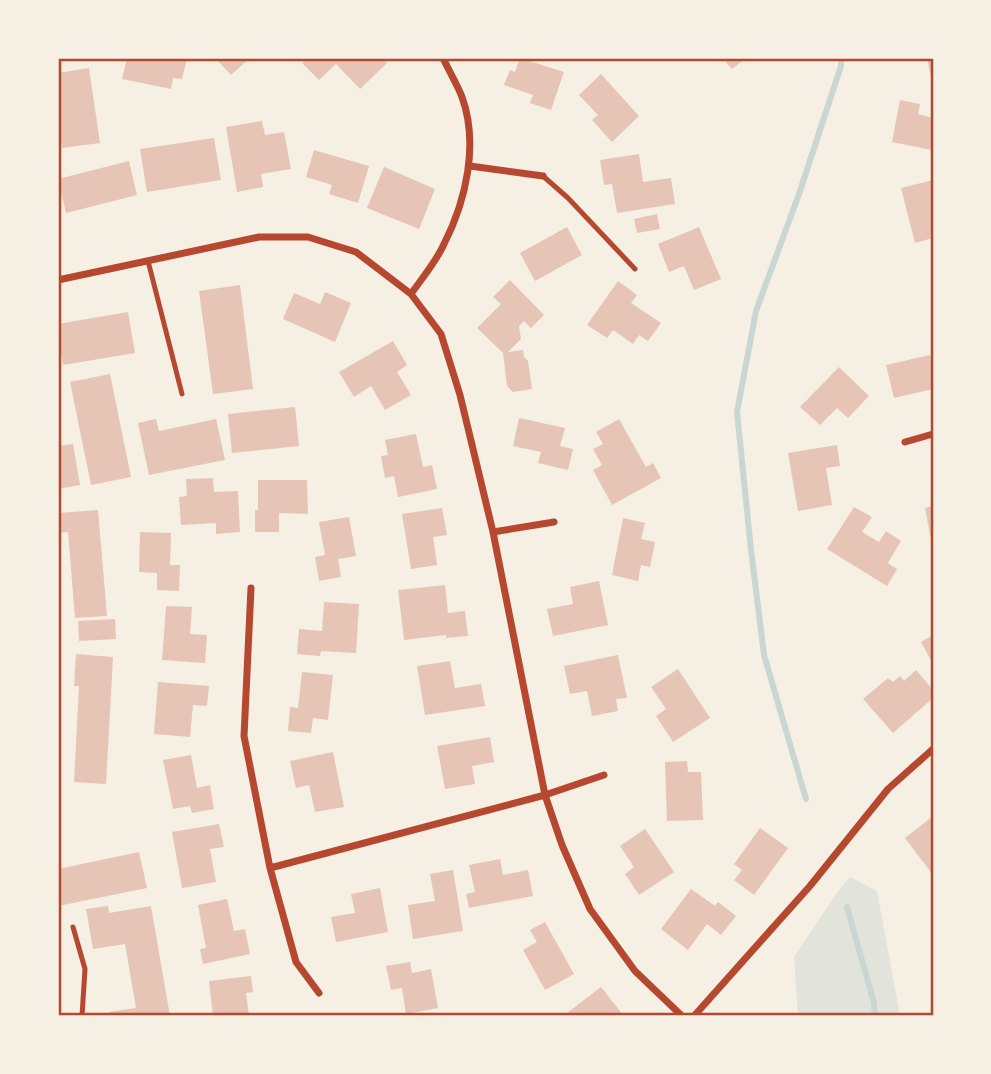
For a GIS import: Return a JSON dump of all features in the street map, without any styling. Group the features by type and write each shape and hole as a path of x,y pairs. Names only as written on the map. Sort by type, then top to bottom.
{"street":[{"path":"411,294 444,245 460,205 470,166 470,131 463,98 443,58"},
{"path":"470,166 544,176"},
{"path":"58,281 259,237 308,237 356,252 411,294 441,334 460,395 493,532 545,795 562,845 590,909 635,971 682,1016"},
{"path":"905,442 933,434"},
{"path":"493,532 554,522"},
{"path":"251,588 244,736 270,868 296,962 318,992"},
{"path":"694,1016 810,886 888,789 933,749"},
{"path":"270,868 545,795 604,775"}],"lane":[{"path":"544,176 635,269"},
{"path":"148,261 182,394"},
{"path":"74,927 85,969 82,1016"}],"shaded area":[{"path":"850,877 877,891 900,1016 798,1016 794,957"}],"building":[{"path":"127,58 187,58 182,79 173,78 171,89 122,79"},
{"path":"215,58 250,58 231,75"},
{"path":"307,58 382,58 387,63 360,89 336,64 319,80 302,63"},
{"path":"520,58 564,72 551,110 530,103 533,95 504,85 510,70 515,72"},
{"path":"722,58 746,58 732,69"},
{"path":"927,58 933,58 933,82 932,82"},
{"path":"89,68 100,143 62,148 58,121 58,73"},
{"path":"601,74 639,116 612,142 592,120 598,115 579,95"},
{"path":"900,100 920,104 918,114 933,118 932,150 892,142"},
{"path":"262,121 265,135 284,132 291,169 261,174 263,187 237,192 226,127"},
{"path":"214,138 221,180 147,192 140,149"},
{"path":"314,150 369,166 358,203 329,194 332,185 306,177"},
{"path":"639,154 643,182 671,178 675,204 617,213 612,184 604,185 600,160"},
{"path":"129,161 137,195 66,213 58,179"},
{"path":"384,167 435,189 419,229 367,208"},
{"path":"933,180 933,238 915,243 901,188"},
{"path":"657,214 660,229 637,233 634,219"},
{"path":"567,227 582,255 535,281 520,253"},
{"path":"699,227 721,279 694,290 684,266 669,272 658,244"},
{"path":"510,280 544,315 531,328 524,321 519,326 521,339 508,352 523,350 528,361 532,389 513,392 507,386 503,353 477,328 501,304 493,297"},
{"path":"618,281 637,295 631,303 661,323 648,341 639,335 633,344 613,330 607,338 587,325"},
{"path":"240,285 253,389 213,394 199,291"},
{"path":"325,292 351,303 335,342 283,319 294,293 320,304"},
{"path":"128,312 135,353 63,365 58,324"},
{"path":"393,341 407,365 397,372 411,395 385,410 371,386 354,397 339,372"},
{"path":"930,355 933,389 894,398 886,365"},
{"path":"839,367 869,396 848,418 837,408 820,425 800,407"},
{"path":"110,374 131,477 91,485 70,382"},
{"path":"295,407 299,446 232,453 228,414"},
{"path":"519,418 565,428 560,446 573,449 568,470 538,463 541,452 513,446"},
{"path":"156,419 159,431 216,419 225,460 149,475 138,423"},
{"path":"619,419 646,467 653,463 661,478 612,505 593,470 602,465 593,449 603,444 596,432"},
{"path":"416,434 423,467 432,465 437,489 398,497 394,476 385,478 381,456 388,455 385,440"},
{"path":"73,444 80,485 58,489 58,446"},
{"path":"837,445 840,466 826,468 832,505 798,511 788,453"},
{"path":"213,478 214,492 238,491 240,532 216,534 216,523 181,525 179,497 187,496 186,479"},
{"path":"258,480 307,480 308,514 279,513 279,532 255,532"},
{"path":"933,506 933,545 932,545 925,508"},
{"path":"854,507 872,517 862,532 879,542 886,531 901,541 888,563 897,569 887,586 827,549"},
{"path":"442,508 447,535 433,537 437,565 411,569 402,514"},
{"path":"98,510 107,616 75,618 68,532 58,533 58,513"},
{"path":"349,517 356,556 338,559 341,577 319,581 315,557 325,555 319,522"},
{"path":"623,518 645,523 641,539 655,542 650,567 641,565 638,581 612,575"},
{"path":"140,532 171,533 170,565 180,565 179,591 157,590 157,573 139,572"},
{"path":"599,581 608,625 553,636 547,609 573,604 570,587"},
{"path":"445,585 448,613 465,611 468,636 446,638 446,635 404,640 398,590"},
{"path":"324,602 359,604 356,653 321,651 320,656 297,654 299,629 322,631"},
{"path":"166,606 192,607 190,634 207,635 205,663 162,660"},
{"path":"115,619 116,639 79,641 78,621"},
{"path":"933,635 933,664 921,642"},
{"path":"76,654 113,657 106,784 74,782 79,686 74,686"},
{"path":"618,655 627,698 616,699 618,711 592,716 587,691 570,694 564,666"},
{"path":"450,661 455,688 481,684 485,706 425,715 417,666"},
{"path":"678,669 710,718 673,742 656,716 666,709 651,687"},
{"path":"916,670 933,690 933,698 893,733 863,699 888,678 893,682 900,676 904,681"},
{"path":"302,672 333,675 328,720 313,718 311,733 288,731 290,707 298,708"},
{"path":"158,682 209,686 207,706 193,705 190,737 154,734"},
{"path":"58,723 61,723 61,756 58,756"},
{"path":"490,737 494,762 472,766 475,784 445,789 437,746"},
{"path":"333,752 344,807 315,812 309,785 296,788 290,761"},
{"path":"191,755 197,788 210,785 214,809 192,813 190,806 173,809 163,760"},
{"path":"687,761 688,772 701,772 703,820 667,821 665,762"},
{"path":"933,816 933,875 905,838"},
{"path":"219,824 224,847 210,849 216,882 182,888 172,832"},
{"path":"760,828 788,848 754,895 734,880 742,870 734,864"},
{"path":"645,829 674,872 639,895 625,874 634,867 620,846"},
{"path":"139,852 147,888 58,906 58,869"},
{"path":"500,859 503,875 528,870 533,896 469,908 466,894 475,892 469,865"},
{"path":"453,870 463,931 413,939 408,905 435,901 430,874"},
{"path":"380,888 388,932 336,942 331,917 355,913 351,894"},
{"path":"691,889 715,906 718,902 736,916 721,935 707,924 688,950 661,929"},
{"path":"227,899 234,931 245,929 250,954 203,964 200,949 206,948 198,905"},
{"path":"108,906 109,913 151,906 170,1016 110,1016 109,1012 136,1008 125,944 93,949 86,909"},
{"path":"545,922 574,974 545,990 523,950 537,942 530,930"},
{"path":"410,962 412,973 431,969 438,1008 406,1014 402,988 391,990 386,966"},
{"path":"251,976 253,992 246,993 249,1016 213,1016 209,981"},
{"path":"601,987 624,1016 563,1016"}],"waterway":[{"path":"806,799 764,655 737,412 756,311 799,194 841,66 841,58"},
{"path":"847,907 874,1003 875,1016"}]}
